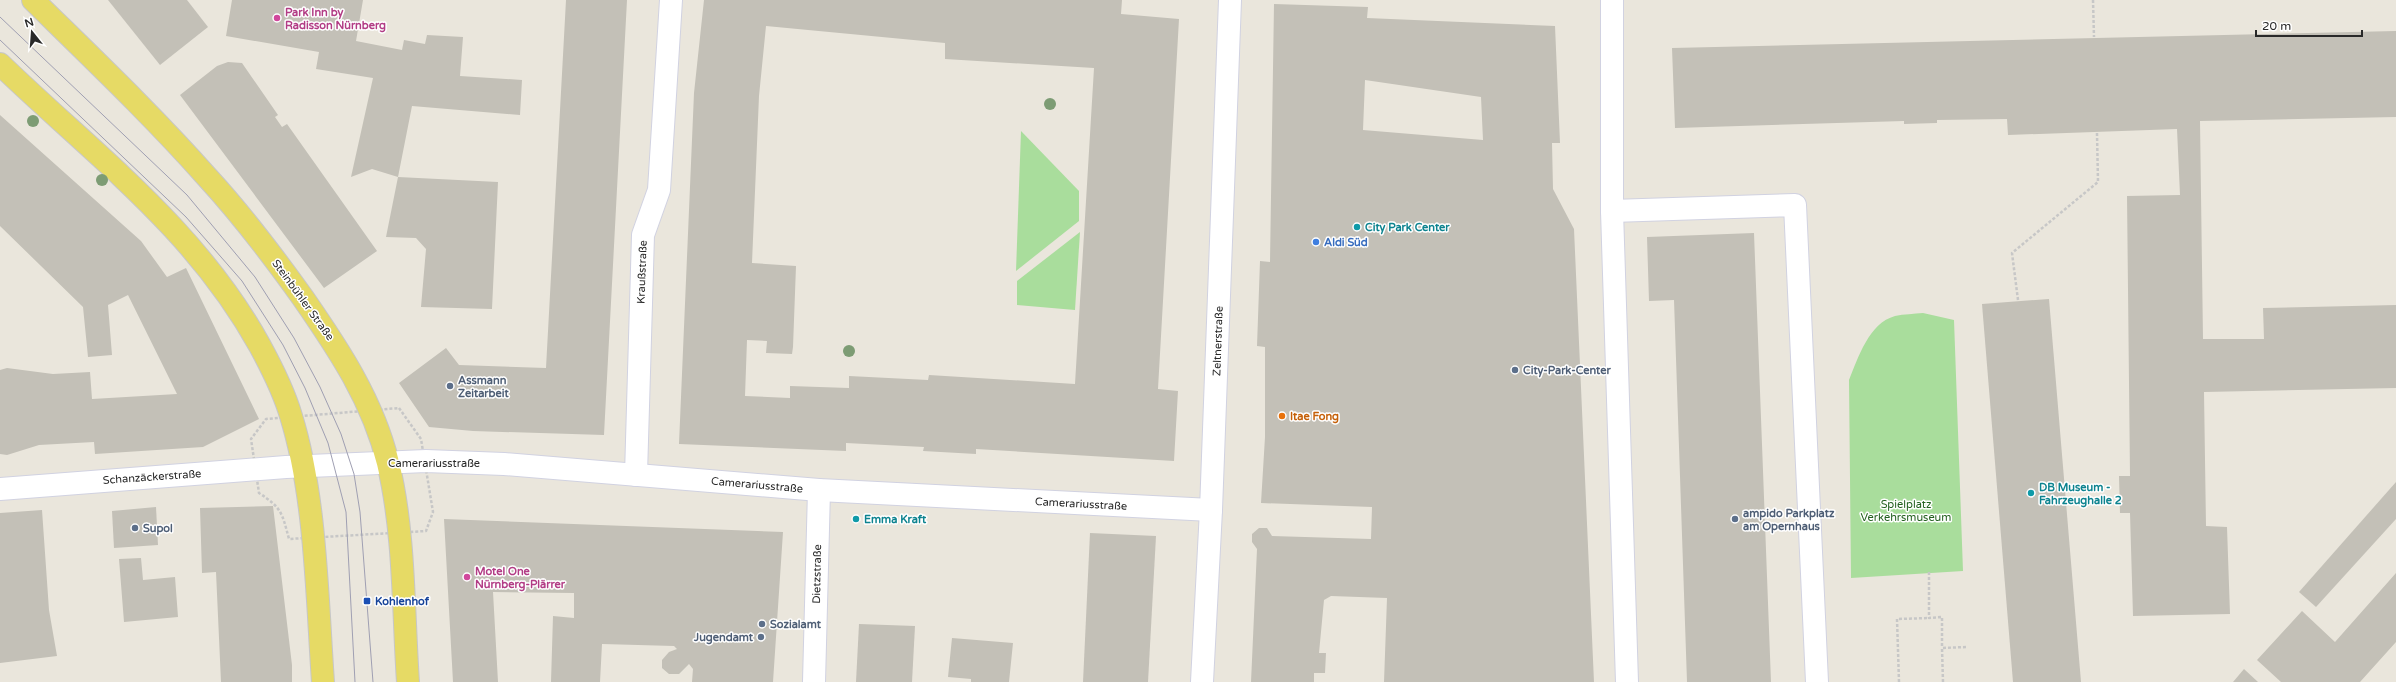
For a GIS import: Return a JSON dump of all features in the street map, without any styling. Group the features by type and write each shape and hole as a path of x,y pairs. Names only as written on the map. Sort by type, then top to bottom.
{"main road":[{"name":"Steinbühler Straße","path":"33,0 175,142 214,184 268,252 347,363 371,411 388,462 396,513 408,682"},
{"path":"0,64 143,194 200,257 250,328 274,373 292,417 303,466 314,560 323,682"}],"street":[{"name":"Kraußstraße","path":"636,475 643,235 659,190 671,0"},
{"name":"Zeltnerstraße","path":"1202,682 1211,510 1230,0"},
{"path":"1612,0 1612,211 1627,682"},
{"path":"1612,211 1795,205 1817,682"},
{"name":"Camerariusstraße","path":"303,466 426,461 504,464 819,490 1211,510"},
{"name":"Schanzäckerstraße","path":"0,489 303,466"},
{"name":"Dietzstraße","path":"814,682 819,490"}],"path":[{"path":"2093,0 2094,37"},
{"path":"2018,300 2012,253 2098,182 2097,133"},
{"path":"1929,572 1929,618"},
{"path":"1899,682 1897,619 1942,617 1943,682"},
{"path":"1942,648 1966,647"}],"green space":[{"path":"1021,131 1079,191 1079,221 1016,271"},
{"path":"1080,232 1075,310 1017,305 1017,281"},
{"name":"Spielplatz Verkehrsmuseum","path":"1923,313 1954,320 1963,571 1851,578 1849,380 1866,342 1878,326 1895,316"}],"building":[{"path":"108,0 187,0 208,27 160,65"},
{"path":"232,0 363,0 356,41 402,50 404,40 425,44 427,35 463,37 460,76 522,80 520,115 412,106 398,177 372,169 351,177 373,78 316,69 319,52 226,36"},
{"path":"566,0 627,0 604,435 473,431 429,427 399,383 446,348 459,365 546,368"},
{"path":"704,0 1122,0 1121,14 1179,19 1158,389 1178,391 1174,461 976,449 976,454 923,451 924,447 846,443 846,451 679,444 694,93","holes":["766,26 945,43 945,59 1094,68 1075,384 929,375 928,380 849,376 849,388 790,386 790,398 745,396 747,340 767,341 766,353 792,354 793,347 796,266 752,263 759,96"]},
{"path":"1274,4 1368,7 1367,18 1555,26 1560,143 1552,143 1553,189 1574,229 1594,682 1384,682 1387,598 1331,596 1324,600 1319,653 1326,653 1325,673 1314,673 1314,682 1251,682 1257,549 1252,542 1252,534 1259,528 1267,528 1272,536 1371,539 1372,507 1261,503 1265,437 1265,347 1257,346 1260,261 1270,262","holes":["1365,80 1481,97 1483,140 1363,130"]},
{"path":"2396,31 2396,117 2200,121 2203,339 2264,339 2263,308 2396,305 2396,388 2204,392 2206,526 2227,527 2230,614 2133,616 2130,513 2120,513 2119,476 2130,476 2127,196 2180,195 2177,129 2008,135 2007,119 1937,120 1937,123 1904,124 1904,121 1675,128 1672,48"},
{"path":"228,62 242,63 278,115 275,117 282,127 287,124 377,251 324,288 180,95 217,66"},
{"path":"0,115 141,241 167,277 186,268 259,419 203,447 95,454 94,442 39,445 7,455 0,454 0,370 7,368 53,374 90,372 92,399 177,394 128,295 108,305 112,355 88,357 83,307 0,226"},
{"path":"398,177 498,182 492,309 421,307 426,249 416,238 386,237"},
{"path":"1754,233 1771,682 1687,682 1674,300 1649,301 1647,237"},
{"name":"DB Museum - Fahrzeughalle 2","path":"2049,299 2081,682 2013,682 1982,304"},
{"path":"2396,482 2396,519 2316,607 2299,592"},
{"path":"273,506 292,665 292,682 221,682 216,572 202,573 200,508"},
{"path":"156,507 158,545 114,548 112,511"},
{"path":"42,510 49,610 57,656 0,663 0,513"},
{"path":"444,519 783,532 773,682 692,682 693,669 689,664 679,674 669,674 662,668 662,660 669,652 677,649 674,646 602,644 600,682 551,682 553,616 574,618 574,593 493,592 498,682 453,682"},
{"path":"1090,533 1156,536 1148,682 1083,682"},
{"path":"141,558 143,580 175,577 178,617 124,622 119,559"},
{"path":"2396,573 2396,642 2360,682 2281,682 2257,660 2302,611 2335,642"},
{"path":"859,624 915,626 912,682 856,682"},
{"path":"952,638 1013,643 1009,682 971,682 971,679 948,677"},
{"path":"2244,669 2258,682 2233,682"}],"tram line":[{"path":"0,17 187,195 255,277 294,338 320,387 341,434 354,474 360,512 373,682"},
{"path":"0,40 186,217 242,281 283,345 305,388 328,443 346,512 355,682"}],"place":[{"name":"Park Inn by Radisson Nürnberg","path":"277,18"},
{"name":"City Park Center","path":"1357,227"},
{"name":"Aldi Süd","path":"1316,242"},
{"name":"City-Park-Center","path":"1515,370"},
{"name":"Assmann Zeitarbeit","path":"450,386"},
{"name":"Itae Fong","path":"1282,416"},
{"name":"DB Museum - Fahrzeughalle 2","path":"2031,493"},
{"name":"Emma Kraft","path":"856,519"},
{"name":"ampido Parkplatz am Opernhaus","path":"1735,519"},
{"name":"Supol","path":"135,528"},
{"name":"Motel One Nürnberg-Plärrer","path":"467,577"},
{"name":"Kohlenhof","path":"367,601"},
{"name":"Sozialamt","path":"762,624"},
{"name":"Jugendamt","path":"761,637"}]}
